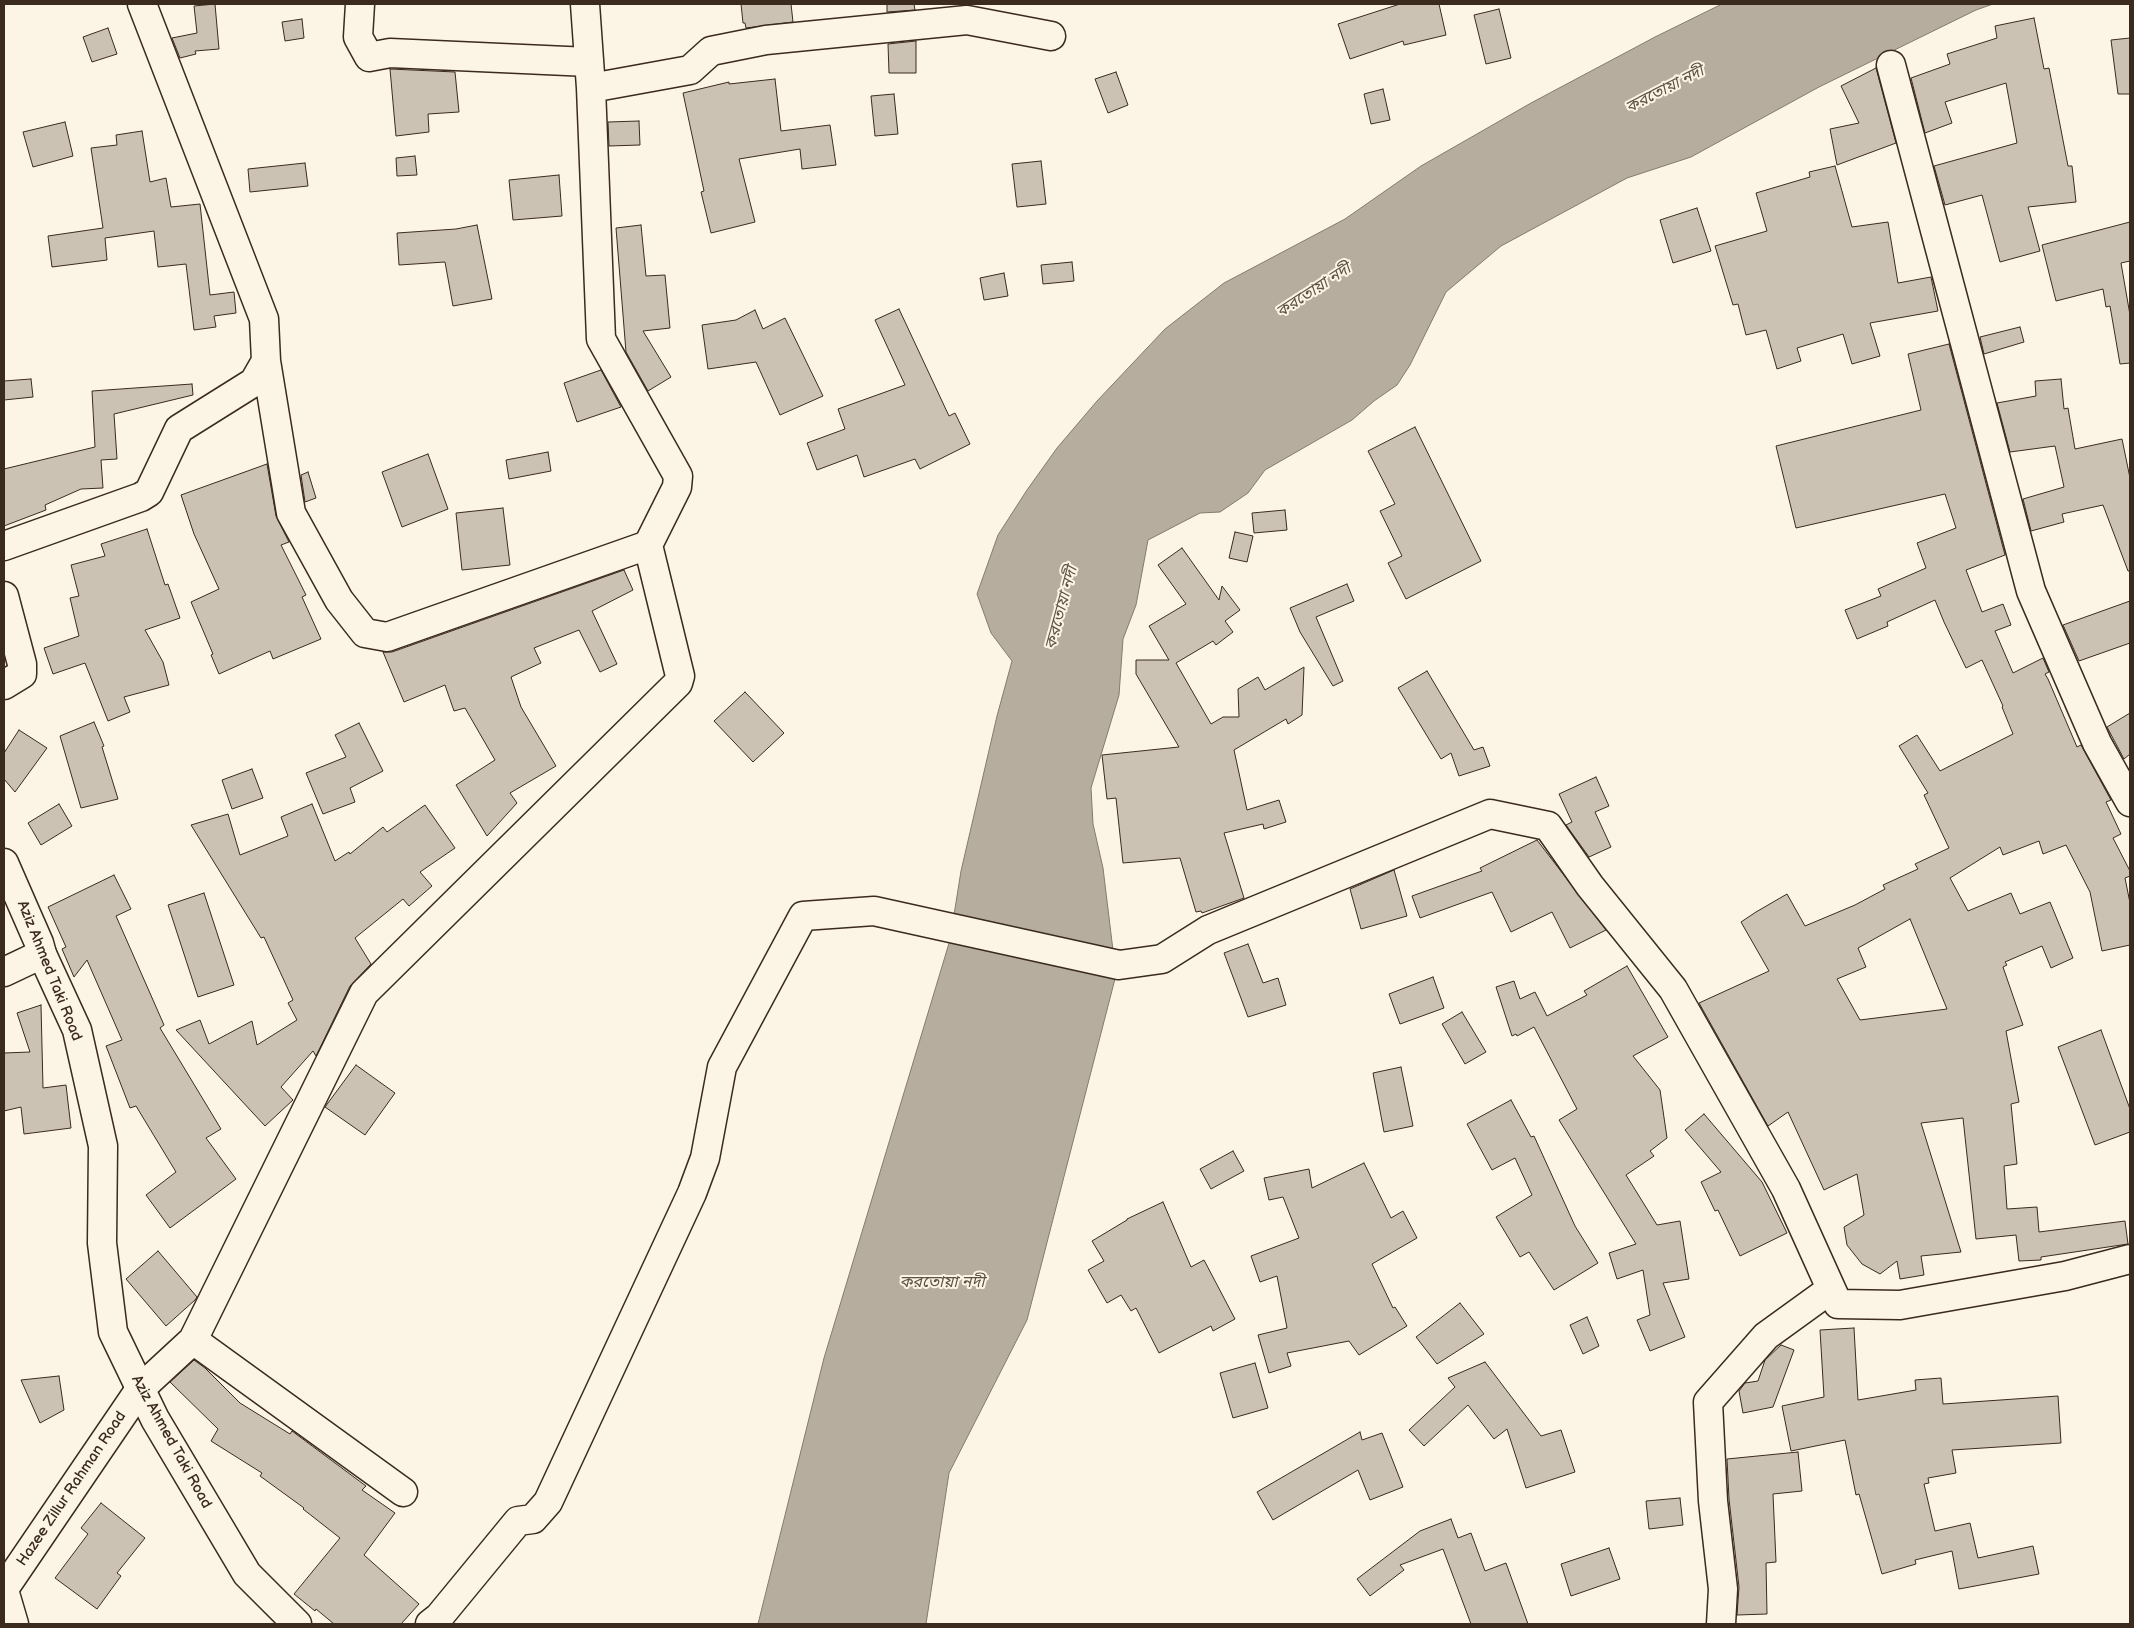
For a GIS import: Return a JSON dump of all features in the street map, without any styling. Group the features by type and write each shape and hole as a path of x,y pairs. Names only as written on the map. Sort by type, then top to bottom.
{"street":[{"path":"142,4 264,319 266,361 291,513 339,600 365,633 387,637 648,545"},
{"path":"360,4 358,37 369,57 390,53 590,75 690,70 710,51 766,40 967,20 1051,36"},
{"path":"403,1492 193,1340 364,993 678,683 680,676 648,545 677,487 678,476 600,339 590,75 585,4"},
{"path":"1891,65 2031,590 2097,743 2130,802"},
{"path":"4,546 141,497 149,492 179,429 254,382 266,361"},
{"path":"4,596 22,664 22,674 4,685"},
{"path":"430,1624 439,1616 518,1521 533,1519 548,1502 692,1193 705,1158 722,1067 802,916 874,912 1119,965 1162,959 1208,930 1490,814 1548,826 1590,886 1673,989 1786,1189 1838,1304 1900,1305 2065,1276 2130,1259"},
{"name":"Aziz Ahmed Taki Road","path":"4,863 42,954 77,1030 104,1146 102,1243 113,1332 155,1419 247,1574 297,1624"},
{"path":"4,972 42,954"},
{"path":"1722,1624 1723,1589 1713,1501 1708,1402 1766,1336 1831,1289"},
{"name":"Hazee Zillur Rahman Road","path":"14,1624 4,1590 140,1389 193,1340"}],"water":[{"name":"করতোয়া নদী","path":"1722,4 1993,4 1976,10 1819,87 1691,157 1627,178 1501,246 1446,292 1410,365 1397,385 1352,420 1265,470 1248,493 1220,512 1200,513 1148,540 1136,605 1123,639 1119,695 1091,788 1093,824 1103,868 1116,975 1027,1320 949,1473 926,1624 758,1624 824,1358 950,940 961,871 997,716 1012,661 991,633 977,594 998,535 1057,448 1097,401 1165,329 1224,283 1345,219 1421,166 1531,103 1655,37"}],"building":[{"path":"215,4 219,49 195,51 196,54 180,58 172,38 197,33 194,6"},
{"path":"741,4 791,4 793,22 746,28 745,23 743,23"},
{"path":"887,4 914,4 915,10 887,12"},
{"path":"1400,4 1439,4 1446,35 1404,45 1403,41 1350,59 1338,24"},
{"path":"1499,9 1511,58 1486,64 1474,15"},
{"path":"2034,18 2044,69 2049,68 2068,166 2072,166 2076,202 2028,207 2040,251 2000,262 1982,195 1945,205 1934,166 2017,143 2006,83 1945,102 1952,123 1925,133 1911,78 1950,64 1947,54 1997,38 1995,26"},
{"path":"302,19 304,38 285,41 282,22"},
{"path":"108,28 117,54 92,62 83,37"},
{"path":"2130,38 2130,94 2118,94 2111,40"},
{"path":"916,41 916,73 889,73 888,44"},
{"path":"1876,68 1896,143 1837,165 1830,129 1859,123 1841,86"},
{"path":"390,69 455,72 459,112 428,114 429,132 396,136"},
{"path":"1116,72 1128,105 1108,113 1095,79"},
{"path":"775,79 781,131 830,125 836,165 802,169 800,149 739,159 755,222 711,233 701,192 704,191 683,93 729,82 729,84"},
{"path":"1383,89 1390,120 1371,124 1364,94"},
{"path":"894,94 898,134 875,136 871,96"},
{"path":"639,121 640,145 609,146 608,122"},
{"path":"65,122 73,156 33,167 23,132"},
{"path":"142,131 150,182 166,178 171,207 200,204 210,295 234,292 236,313 214,316 216,327 194,330 186,264 158,267 154,231 105,238 107,260 52,267 48,236 103,228 91,148 117,145 116,135"},
{"path":"415,156 417,175 397,176 396,158"},
{"path":"1041,161 1046,204 1017,207 1012,164"},
{"path":"305,163 308,186 250,192 248,169"},
{"path":"1835,166 1852,227 1888,222 1898,283 1931,277 1938,311 1870,323 1880,356 1852,364 1843,334 1797,348 1801,361 1777,369 1766,330 1746,335 1738,304 1733,305 1715,246 1767,231 1756,193 1810,177 1809,172"},
{"path":"559,175 562,216 513,220 509,180"},
{"path":"1697,208 1711,251 1673,263 1660,220"},
{"path":"2130,222 2130,261 2121,263 2130,315 2130,363 2120,364 2110,306 2106,307 2103,289 2056,301 2042,245"},
{"path":"477,225 492,299 453,306 445,262 399,265 397,233 456,229"},
{"path":"641,225 646,276 665,275 670,328 643,331 671,377 648,391 626,352 616,228"},
{"path":"1072,262 1074,281 1043,284 1041,265"},
{"path":"1004,273 1008,296 984,300 980,278"},
{"path":"899,309 949,416 955,413 970,444 920,469 915,459 864,477 857,455 817,470 807,443 845,429 838,409 905,385 875,320"},
{"path":"755,310 763,329 785,318 823,396 780,415 756,362 708,369 702,325 736,320"},
{"path":"2020,327 2024,342 1984,354 1980,337"},
{"path":"1949,344 2005,555 1966,570 1982,612 2003,604 2011,625 1995,631 2013,673 2043,658 2049,672 2045,674 2077,747 2081,745 2111,800 2106,802 2121,834 2113,838 2130,871 2130,876 2125,878 2130,903 2130,945 2102,951 2090,892 2066,845 2043,854 2039,841 2003,855 2000,847 1950,878 1968,911 2011,893 2020,914 2050,902 2073,958 2051,968 2042,946 2005,962 2007,965 2003,967 2023,1025 2006,1031 2019,1102 2011,1104 2017,1164 2004,1166 2007,1209 2037,1207 2039,1232 2125,1221 2128,1244 2041,1257 2041,1260 2019,1261 2016,1235 1976,1239 1963,1118 1921,1123 1961,1252 1921,1256 1924,1275 1900,1279 1897,1261 1880,1274 1862,1264 1847,1245 1844,1227 1864,1215 1857,1174 1824,1190 1788,1112 1768,1126 1699,1003 1769,971 1741,922 1756,912 1787,894 1805,926 1855,905 1885,889 1883,885 1918,869 1915,864 1949,848 1924,795 1928,793 1899,746 1917,735 1940,771 2013,734 2003,706 1982,660 1966,668 1935,600 1887,622 1888,626 1857,639 1845,610 1881,596 1878,589 1926,568 1917,543 1956,528 1945,494 1796,528 1776,446 1921,410 1908,354","holes":["1910,919 1947,1009 1860,1020 1837,979 1866,967 1858,948"]},
{"path":"601,370 621,407 577,422 564,383"},
{"path":"31,379 33,397 4,400 4,381"},
{"path":"2061,379 2064,409 2068,408 2075,449 2122,439 2130,478 2130,571 2128,571 2103,505 2062,514 2064,522 2031,531 2023,499 2064,487 2055,446 2010,452 1997,403 2036,396 2035,381"},
{"path":"192,384 193,395 114,414 117,459 101,460 103,488 81,489 45,505 46,510 4,526 4,469 95,447 92,391"},
{"path":"1415,427 1481,561 1406,599 1388,563 1402,556 1380,511 1395,504 1368,451"},
{"path":"548,452 551,471 509,479 506,460"},
{"path":"428,454 448,509 402,527 382,472"},
{"path":"267,464 276,516 289,542 281,545 306,595 302,597 321,639 273,659 270,651 219,674 211,655 213,654 191,602 219,589 194,534 181,495"},
{"path":"308,472 316,498 305,502 301,475"},
{"path":"503,508 510,565 462,570 456,513"},
{"path":"1285,510 1287,530 1254,533 1252,513"},
{"path":"147,529 165,585 168,584 180,618 145,630 163,662 169,685 124,697 130,712 108,721 85,663 53,674 44,648 79,636 70,598 79,596 71,565 105,556 101,544"},
{"path":"1235,532 1253,536 1247,562 1229,558"},
{"path":"1182,548 1219,600 1222,586 1240,610 1225,621 1233,632 1216,645 1213,641 1176,663 1211,724 1223,717 1239,717 1238,689 1258,677 1265,690 1304,667 1302,715 1288,724 1286,719 1234,750 1247,810 1279,800 1286,822 1264,829 1263,824 1224,833 1244,898 1202,913 1201,911 1196,912 1180,858 1123,863 1116,798 1107,799 1102,755 1179,747 1136,674 1136,660 1169,660 1149,626 1186,604 1158,565"},
{"path":"624,570 633,590 592,611 617,664 600,672 579,630 534,648 541,663 511,677 521,707 556,766 510,793 517,803 487,836 456,785 495,760 465,708 454,711 445,685 404,702 383,652 392,652"},
{"path":"1347,584 1354,601 1316,617 1343,681 1333,686 1300,632 1290,608"},
{"path":"2130,601 2130,643 2079,661 2063,625"},
{"path":"1427,671 1474,750 1483,747 1490,766 1459,776 1451,753 1441,759 1398,688"},
{"path":"745,692 784,733 753,762 714,721"},
{"path":"2130,713 2130,754 2124,759 2107,727"},
{"path":"94,722 104,746 102,747 118,799 81,808 60,736"},
{"path":"359,723 383,771 350,788 355,802 323,814 306,773 346,757 335,735"},
{"path":"19,730 47,748 15,792 4,779 4,753"},
{"path":"252,769 263,798 232,809 222,780"},
{"path":"1596,777 1609,806 1595,812 1611,847 1589,857 1566,825 1572,822 1559,794"},
{"path":"59,804 72,826 41,845 28,823"},
{"path":"312,804 335,861 349,852 350,854 383,827 387,832 425,805 455,848 420,872 432,886 409,906 403,899 355,938 371,964 350,986 316,1056 313,1051 281,1087 293,1100 265,1126 176,1030 200,1020 209,1044 252,1021 257,1045 297,1020 288,1003 293,1000 264,937 261,938 191,825 228,814 240,855 288,836 281,817"},
{"path":"1537,840 1606,930 1570,948 1552,912 1511,932 1492,892 1420,918 1412,896 1482,871 1480,868"},
{"path":"1394,870 1407,916 1361,929 1350,889"},
{"path":"114,875 131,909 116,916 164,1025 160,1028 221,1129 206,1138 236,1179 170,1228 146,1195 176,1172 136,1106 130,1108 106,1046 122,1040 87,960 74,977 62,949 66,947 48,907"},
{"path":"204,893 234,985 198,997 168,905"},
{"path":"1248,944 1263,983 1278,978 1286,1005 1248,1017 1224,953"},
{"path":"1627,966 1668,1037 1633,1056 1660,1090 1667,1138 1650,1151 1654,1156 1626,1175 1657,1225 1680,1221 1689,1279 1663,1283 1685,1337 1650,1351 1637,1320 1650,1315 1643,1270 1617,1279 1609,1253 1636,1244 1559,1120 1577,1109 1534,1027 1517,1036 1516,1034 1512,1036 1496,987 1514,981 1520,999 1535,992 1547,1016 1587,995 1584,991"},
{"path":"1433,977 1444,1008 1400,1024 1389,994"},
{"path":"41,1005 43,1088 66,1085 71,1128 24,1134 21,1107 4,1111 4,1053 30,1052 17,1013"},
{"path":"1462,1012 1486,1052 1465,1064 1442,1024"},
{"path":"2101,1030 2130,1109 2130,1132 2095,1145 2058,1047"},
{"path":"356,1065 395,1093 365,1135 325,1107"},
{"path":"1401,1067 1413,1126 1384,1132 1373,1073"},
{"path":"1511,1100 1531,1137 1534,1136 1575,1226 1598,1263 1554,1290 1529,1252 1520,1257 1496,1217 1532,1195 1515,1158 1492,1170 1467,1124"},
{"path":"1704,1114 1762,1182 1787,1233 1740,1256 1718,1210 1715,1211 1701,1182 1721,1172 1685,1130"},
{"path":"1233,1151 1244,1171 1211,1189 1200,1169"},
{"path":"1364,1163 1391,1218 1403,1211 1417,1238 1372,1264 1393,1308 1395,1307 1407,1326 1359,1355 1349,1341 1287,1353 1291,1366 1269,1373 1258,1335 1287,1328 1277,1276 1260,1282 1251,1256 1299,1238 1283,1197 1269,1200 1264,1178 1309,1169 1312,1188"},
{"path":"1163,1202 1191,1267 1204,1260 1235,1319 1213,1331 1211,1326 1159,1353 1136,1308 1131,1311 1121,1295 1107,1303 1088,1270 1104,1261 1092,1241 1127,1219"},
{"path":"158,1251 197,1297 166,1326 126,1279"},
{"path":"1460,1303 1484,1334 1437,1364 1416,1337"},
{"path":"1587,1317 1599,1346 1583,1354 1570,1325"},
{"path":"1854,1328 1858,1400 1916,1390 1915,1380 1941,1378 1943,1404 2058,1396 2061,1443 1952,1450 1956,1473 1928,1478 1929,1483 1924,1484 1935,1531 1970,1523 1978,1558 2033,1546 2039,1574 1959,1589 1952,1551 1915,1560 1916,1564 1882,1574 1859,1494 1856,1495 1845,1440 1791,1451 1782,1406 1824,1397 1820,1330"},
{"path":"1781,1345 1794,1350 1773,1407 1743,1413 1739,1391 1745,1383 1758,1381 1765,1360"},
{"path":"194,1360 205,1368 240,1403 290,1434 292,1431 366,1486 362,1490 395,1513 364,1555 419,1604 401,1624 334,1624 294,1594 340,1538 304,1508 260,1476 262,1473 211,1441 218,1429 170,1382"},
{"path":"1485,1362 1541,1436 1561,1430 1575,1472 1526,1488 1507,1429 1494,1439 1468,1405 1424,1446 1409,1430 1455,1387 1448,1378"},
{"path":"1255,1363 1268,1408 1233,1418 1220,1373"},
{"path":"59,1376 64,1410 40,1423 21,1380"},
{"path":"1360,1432 1362,1440 1382,1433 1403,1487 1370,1500 1358,1470 1273,1520 1257,1492"},
{"path":"1798,1452 1802,1491 1773,1494 1776,1562 1766,1563 1767,1614 1737,1615 1739,1587 1729,1499 1727,1459"},
{"path":"1680,1498 1683,1525 1649,1529 1646,1501"},
{"path":"101,1503 145,1538 117,1573 121,1576 97,1609 55,1578 88,1534 81,1528"},
{"path":"1451,1519 1458,1538 1471,1533 1485,1571 1506,1563 1528,1624 1471,1624 1443,1549 1400,1565 1404,1570 1370,1596 1357,1579 1420,1531"},
{"path":"1609,1548 1620,1579 1571,1596 1561,1564"}]}
